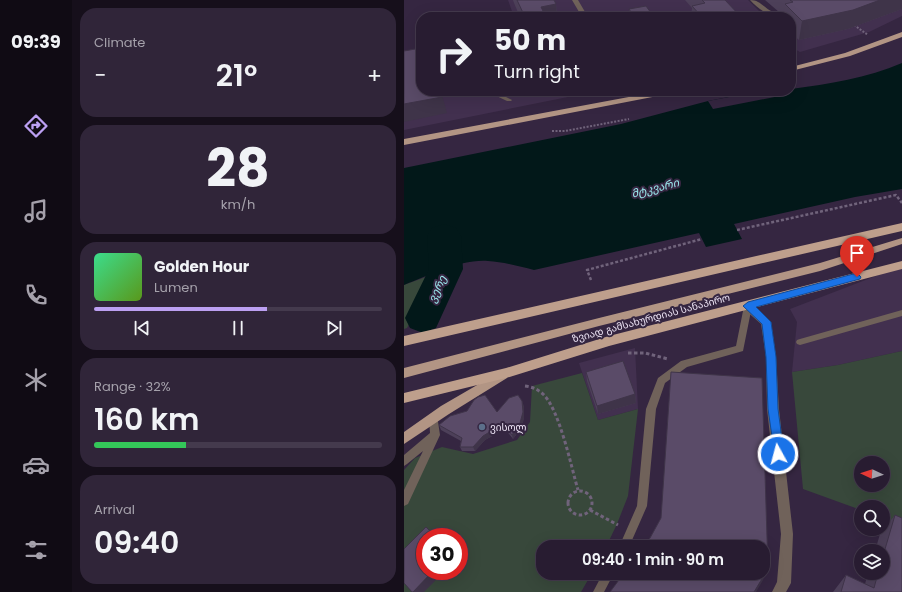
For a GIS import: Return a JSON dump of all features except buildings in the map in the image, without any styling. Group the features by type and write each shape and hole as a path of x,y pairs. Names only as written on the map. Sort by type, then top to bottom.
{"highway":[{"path":"404,342 902,227"},
{"name":"ზვიად გამსახურდიას სანაპირო","path":"406,397 506,373 608,341 902,265"}],"main road":[{"path":"796,67 837,58 881,44 902,34"},
{"path":"404,142 647,96"},
{"name":"ზვიად გამსახურდიას სანაპირო","path":"404,373 599,322 820,267 902,241"},
{"path":"404,439 434,418 506,373"}],"street":[{"path":"753,0 765,12"},
{"path":"796,14 802,12"},
{"path":"748,306 766,322 771,357 773,409 787,534 783,589"}],"lane":[{"path":"575,0 582,12"},
{"path":"500,96 509,100"},
{"path":"627,540 642,506 651,409 661,380 684,364 740,350 748,306"},
{"path":"800,342 902,313"},
{"path":"404,501 435,435 434,418"},
{"path":"404,461 435,435"},
{"path":"598,592 605,580"}],"path":[{"path":"850,22 881,44"},
{"path":"552,131 565,131 629,119"},
{"path":"737,230 896,195 902,203"},
{"path":"591,280 587,270 702,239"},
{"path":"625,353 645,353 684,364"},
{"path":"525,386 532,386 543,393 549,400 555,412 578,490"},
{"path":"578,490 588,492 592,500 590,510 581,515 571,513 566,504 570,495 578,490"},
{"path":"590,510 631,532"}],"shaded area":[{"path":"508,0 748,0 760,12 512,12"},
{"path":"902,0 902,16 869,32 800,52 796,50 796,16"},
{"path":"404,67 416,84 416,96 573,96 404,130"},
{"path":"902,266 902,351 838,365 792,372 797,322 790,309"},
{"path":"635,348 638,409 598,420 579,363"}],"green space":[{"path":"431,275 432,282 407,328 404,329 404,285"},
{"path":"902,351 902,525 890,521 890,500 854,500 854,507 803,489 792,372 838,365"},
{"path":"582,373 598,420 638,409 628,496 609,540 536,540 536,580 588,580 581,592 404,592 404,470 415,458 442,447 473,454 517,440 530,422 532,386"}],"water":[{"name":"მტკვარი","path":"902,63 902,189 855,197 734,224 742,239 706,247 699,233 534,270 511,264 488,261 467,262 445,268 404,285 404,168 621,124 708,101 734,96 796,96 796,88 848,80"}],"pier":[{"path":"734,96 780,96 713,109 708,101"}],"waterway":[{"name":"ვერე","path":"423,318 446,269 444,236"}],"place":[{"name":"ვისოლ","path":"482,427"}],"route":[{"path":"778,454 773,409 771,357 766,322 748,306 857,277"}]}
